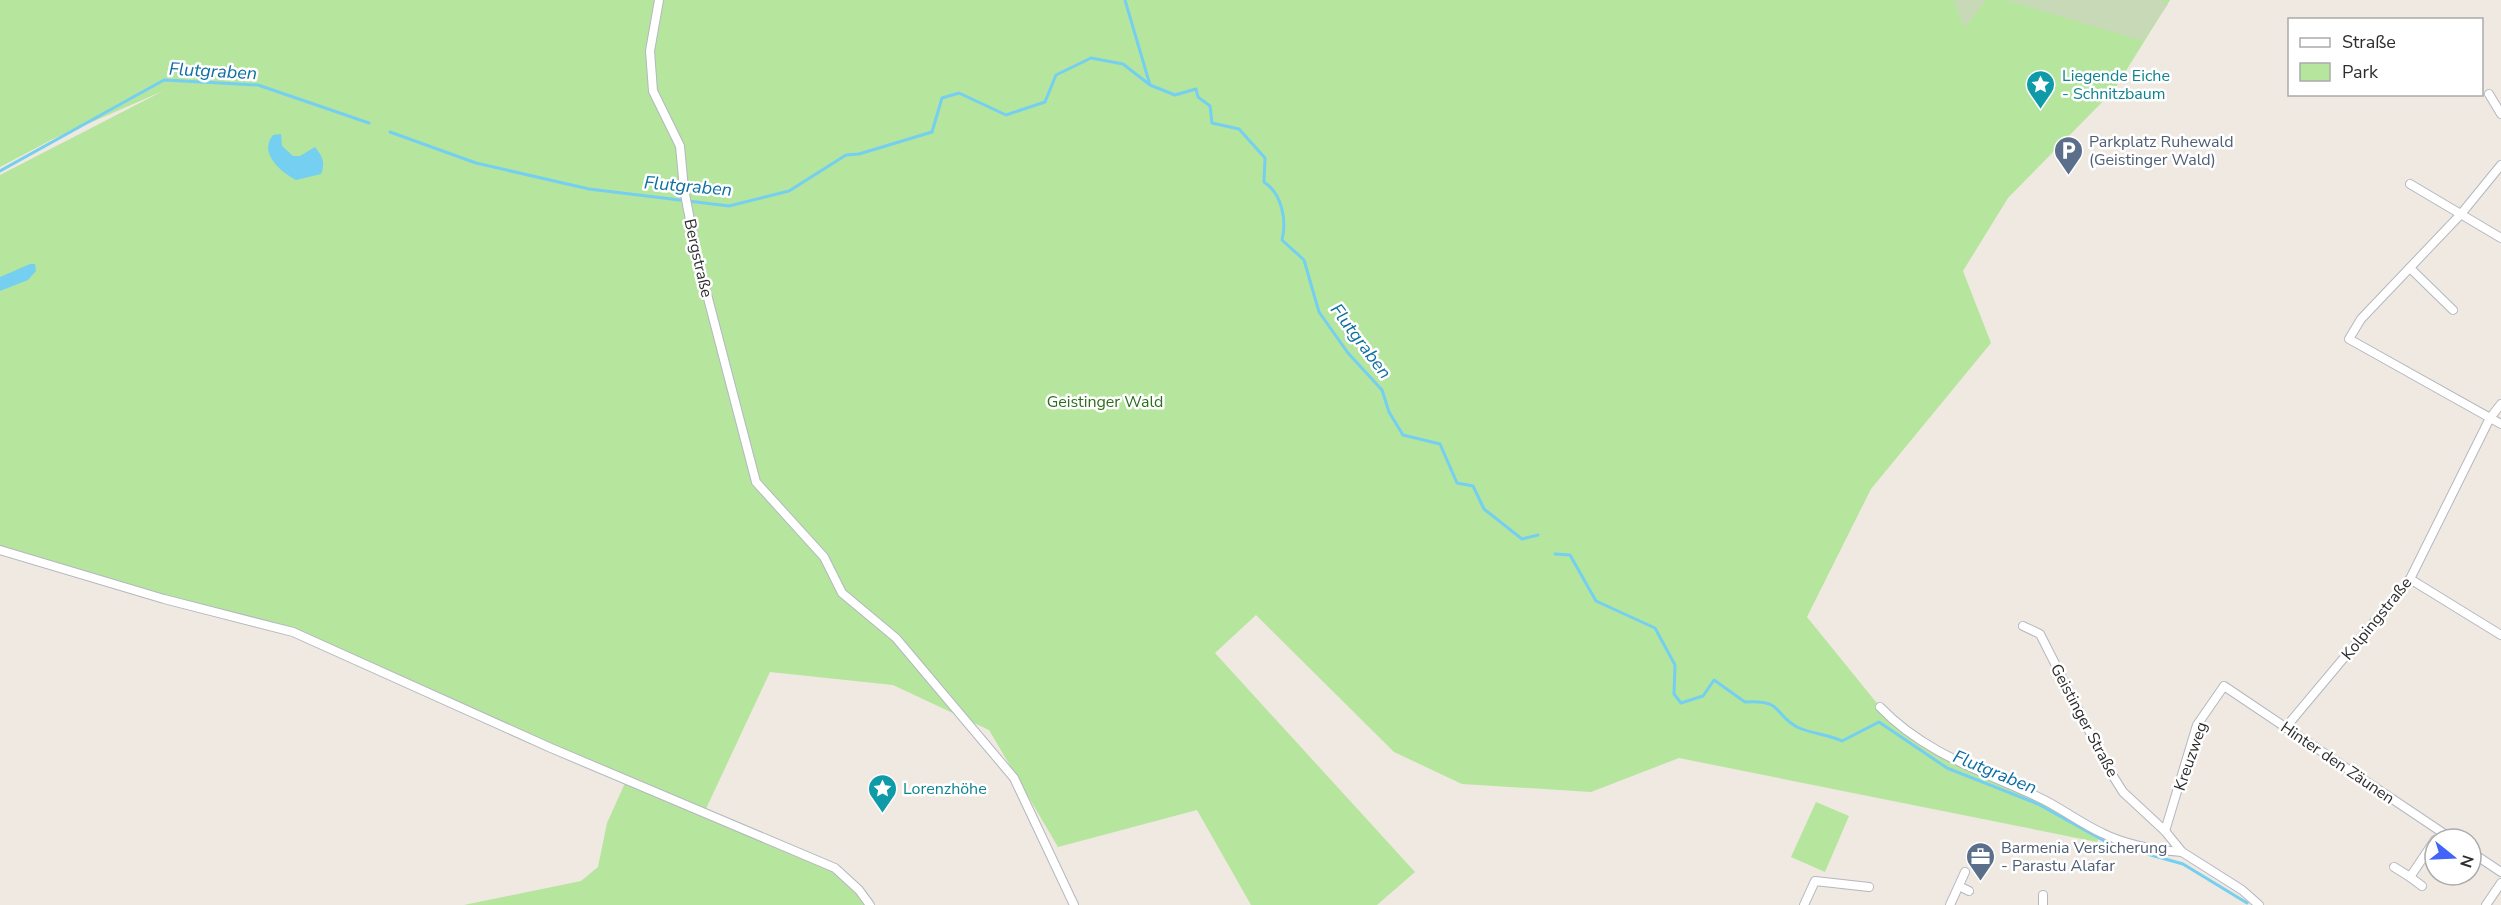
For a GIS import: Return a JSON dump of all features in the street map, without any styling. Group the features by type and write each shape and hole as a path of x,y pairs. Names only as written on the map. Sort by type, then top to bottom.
{"street":[{"name":"Bergstraße","path":"659,0 650,51 653,91 680,146 684,189 697,256 756,482 824,557 842,593 896,638 1014,778 1074,905"},
{"path":"2489,94 2501,114"},
{"path":"2501,165 2461,214 2361,319 2349,339 2501,424"},
{"path":"2410,184 2501,238"},
{"path":"2410,268 2453,310"},
{"name":"Kolpingstraße","path":"2286,727 2410,579 2490,418 2501,404"},
{"path":"0,550 142,592 293,632 551,748 835,868 859,890 870,905"},
{"path":"2410,579 2501,635"},
{"name":"Geistinger Straße","path":"2023,626 2040,634 2108,768 2123,792 2165,831 2182,852 2207,866 2258,905"},
{"name":"Hinter den Zäunen","path":"2224,686 2286,727 2423,827"},
{"name":"Kreuzweg","path":"2165,831 2197,725 2224,686"},
{"path":"1880,707 1896,723 1941,754 2039,798 2103,834 2160,850 2182,852"},
{"path":"2410,878 2423,858"},
{"path":"2483,860 2501,872"},
{"path":"2394,867 2422,886"},
{"path":"1950,905 1965,872"},
{"path":"1804,905 1815,881 1869,887"},
{"path":"2486,905 2501,883"},
{"path":"1959,886 1969,891"}],"green space":[{"name":"Geistinger Wald","path":"0,0 2170,0 2114,90 2008,198 1963,271 1991,343 1871,489 1807,617 1880,707 1941,755 2039,798 2101,833 2097,842 1679,758 1591,792 1462,784 1394,752 1256,615 1215,653 1415,872 1377,905 1251,905 1197,810 1058,847 989,730 893,685 770,672 704,813 771,838 818,860 857,888 871,905 464,905 581,881 598,867 607,823 625,783 293,632 0,550 0,175 163,91 53,139 0,167"},
{"path":"1954,0 1986,0 1964,28"},
{"path":"2006,0 2158,0 2168,4 2143,41"},
{"path":"1816,802 1849,816 1825,872 1791,857"}],"water":[{"path":"281,134 282,146 293,156 300,156 315,147 322,159 321,174 296,180 278,167 268,148 273,135"},
{"path":"35,264 36,271 28,280 0,291 0,277"}],"waterway":[{"path":"1125,0 1150,85"},
{"name":"Flutgraben","path":"390,132 476,163 589,189 729,206 789,191 846,155 859,154 932,132 942,98 959,93 1006,115 1045,102 1056,75 1091,58 1123,64 1150,85 1175,95 1196,89 1198,97 1210,106 1212,123 1239,129 1265,158 1264,182 1275,193 1282,208 1284,224 1282,240 1304,260 1319,312 1348,353 1382,390 1389,412 1403,435 1440,444 1457,483 1473,486 1484,509 1522,539 1538,535"},
{"name":"Flutgraben","path":"0,171 164,80 258,85 369,123"},
{"name":"Flutgraben","path":"1555,554 1570,555 1596,601 1655,628 1675,665 1674,694 1681,703 1703,696 1714,680 1745,702 1772,705 1797,727 1842,741 1879,722 1947,768 2038,804 2108,843 2183,864 2247,903"}],"place":[{"name":"Liegende Eiche - Schnitzbaum","path":"2041,110"},
{"name":"Parkplatz Ruhewald (Geistinger Wald)","path":"2068,176"},
{"name":"Lorenzhöhe","path":"882,814"},
{"name":"Barmenia Versicherung - Parastu Alafar","path":"1980,882"}]}
